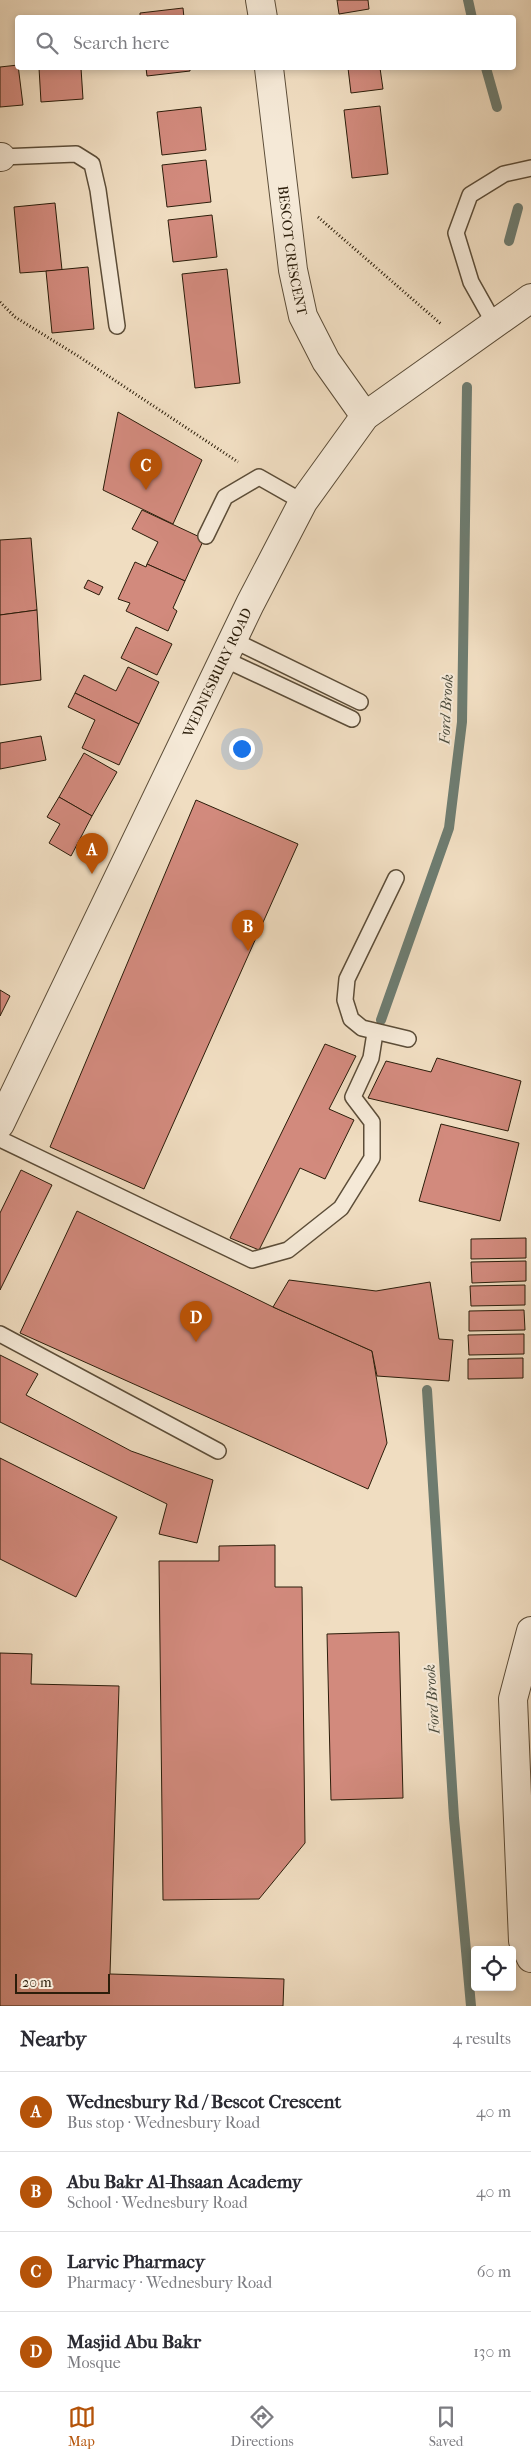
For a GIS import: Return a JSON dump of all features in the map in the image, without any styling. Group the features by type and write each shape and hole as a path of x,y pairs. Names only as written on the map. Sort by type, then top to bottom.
{"street":[{"path":"260,0 262,15"},
{"name":"BESCOT CRESCENT","path":"269,70 293,270 303,316 326,361 365,416"},
{"name":"WEDNESBURY ROAD","path":"0,1124 229,650 303,502 365,416 531,298"},
{"path":"531,1631 513,1699 523,1941 531,1958"}],"lane":[{"path":"0,157 76,154 92,164 98,190 117,326"},
{"path":"494,323 471,282 456,233 470,194 504,174 531,168"},
{"path":"206,536 225,497 259,477 303,502"},
{"path":"229,650 360,702"},
{"path":"229,650 352,719"},
{"path":"396,878 347,979 345,1000 352,1019 362,1028 375,1033 408,1039"},
{"path":"0,1139 252,1260 288,1250 341,1208 372,1158 372,1122 353,1097 371,1058 375,1033"},
{"path":"0,1334 218,1451"}],"path":[{"path":"283,187 465,344"},
{"path":"0,302 15,317 78,356 259,477"}],"building":[{"path":"337,0 368,0 369,9 339,14"},
{"path":"183,8 184,15 140,15 140,13"},
{"path":"15,65 15,70 19,70 23,105 0,107 0,67"},
{"path":"39,70 81,70 83,99 41,102"},
{"path":"146,70 190,70 190,71 147,76"},
{"path":"348,70 380,70 383,89 351,93"},
{"path":"380,106 388,174 352,178 344,110"},
{"path":"201,107 206,150 162,155 157,112"},
{"path":"206,160 211,202 167,207 162,165"},
{"path":"55,203 62,270 20,273 14,207"},
{"path":"212,215 217,257 173,262 168,220"},
{"path":"88,267 94,329 52,333 46,271"},
{"path":"227,269 240,383 195,388 182,274"},
{"path":"118,412 202,460 173,524 103,490"},
{"path":"142,510 204,539 185,581 147,564 158,542 132,529"},
{"path":"31,538 37,610 0,615 0,540"},
{"path":"135,562 146,567 147,564 185,581 173,608 177,611 168,631 126,611 130,603 118,599"},
{"path":"88,580 103,587 99,595 84,588"},
{"path":"37,610 41,680 0,685 0,615"},
{"path":"136,627 172,644 157,675 121,658"},
{"path":"128,667 159,682 139,724 75,693 84,675 116,691"},
{"path":"75,693 139,724 119,765 82,748 95,720 68,707"},
{"path":"41,736 46,760 0,769 0,743"},
{"path":"84,753 117,772 92,816 59,797"},
{"path":"59,797 92,816 71,856 49,843 60,824 47,817"},
{"path":"196,800 298,844 144,1189 50,1147"},
{"path":"0,990 10,996 0,1016"},
{"path":"325,1044 356,1056 329,1109 354,1120 325,1179 300,1168 259,1250 230,1238"},
{"path":"437,1058 521,1081 508,1131 368,1098 386,1061 431,1072"},
{"path":"441,1124 519,1143 500,1221 419,1201"},
{"path":"21,1170 52,1185 0,1290 0,1213"},
{"path":"77,1211 273,1307 372,1351 387,1443 368,1489 20,1333"},
{"path":"526,1238 526,1258 471,1259 471,1239"},
{"path":"526,1261 526,1281 472,1283 471,1262"},
{"path":"289,1280 376,1291 430,1282 439,1339 453,1340 449,1381 377,1376 372,1351 273,1307"},
{"path":"525,1285 525,1305 471,1306 470,1286"},
{"path":"524,1310 525,1330 469,1331 469,1311"},
{"path":"524,1334 524,1354 469,1355 468,1335"},
{"path":"0,1355 38,1374 26,1395 131,1451 213,1480 197,1543 159,1534 167,1504 0,1422"},
{"path":"523,1358 523,1378 468,1379 468,1359"},
{"path":"0,1458 117,1517 76,1597 0,1559"},
{"path":"275,1545 275,1587 302,1587 305,1843 259,1899 163,1900 159,1561 219,1561 219,1546"},
{"path":"399,1632 403,1798 331,1800 327,1634"},
{"path":"0,1653 32,1654 31,1684 119,1686 110,1974 284,1979 283,2006 0,2006"}],"waterway":[{"name":"Ford Brook","path":"468,0 471,15"},
{"name":"Ford Brook","path":"487,70 497,107"},
{"name":"Ford Brook","path":"509,241 518,208"},
{"name":"Ford Brook","path":"381,1020 449,828 462,722 467,387"},
{"name":"Ford Brook","path":"427,1390 454,1818 471,2006"}],"place":[{"name":"Larvic Pharmacy","path":"146,490"},
{"name":"Wednesbury Rd / Bescot Crescent","path":"92,874"},
{"name":"Abu Bakr Al-Ihsaan Academy","path":"248,951"},
{"name":"Masjid Abu Bakr","path":"196,1342"}]}
